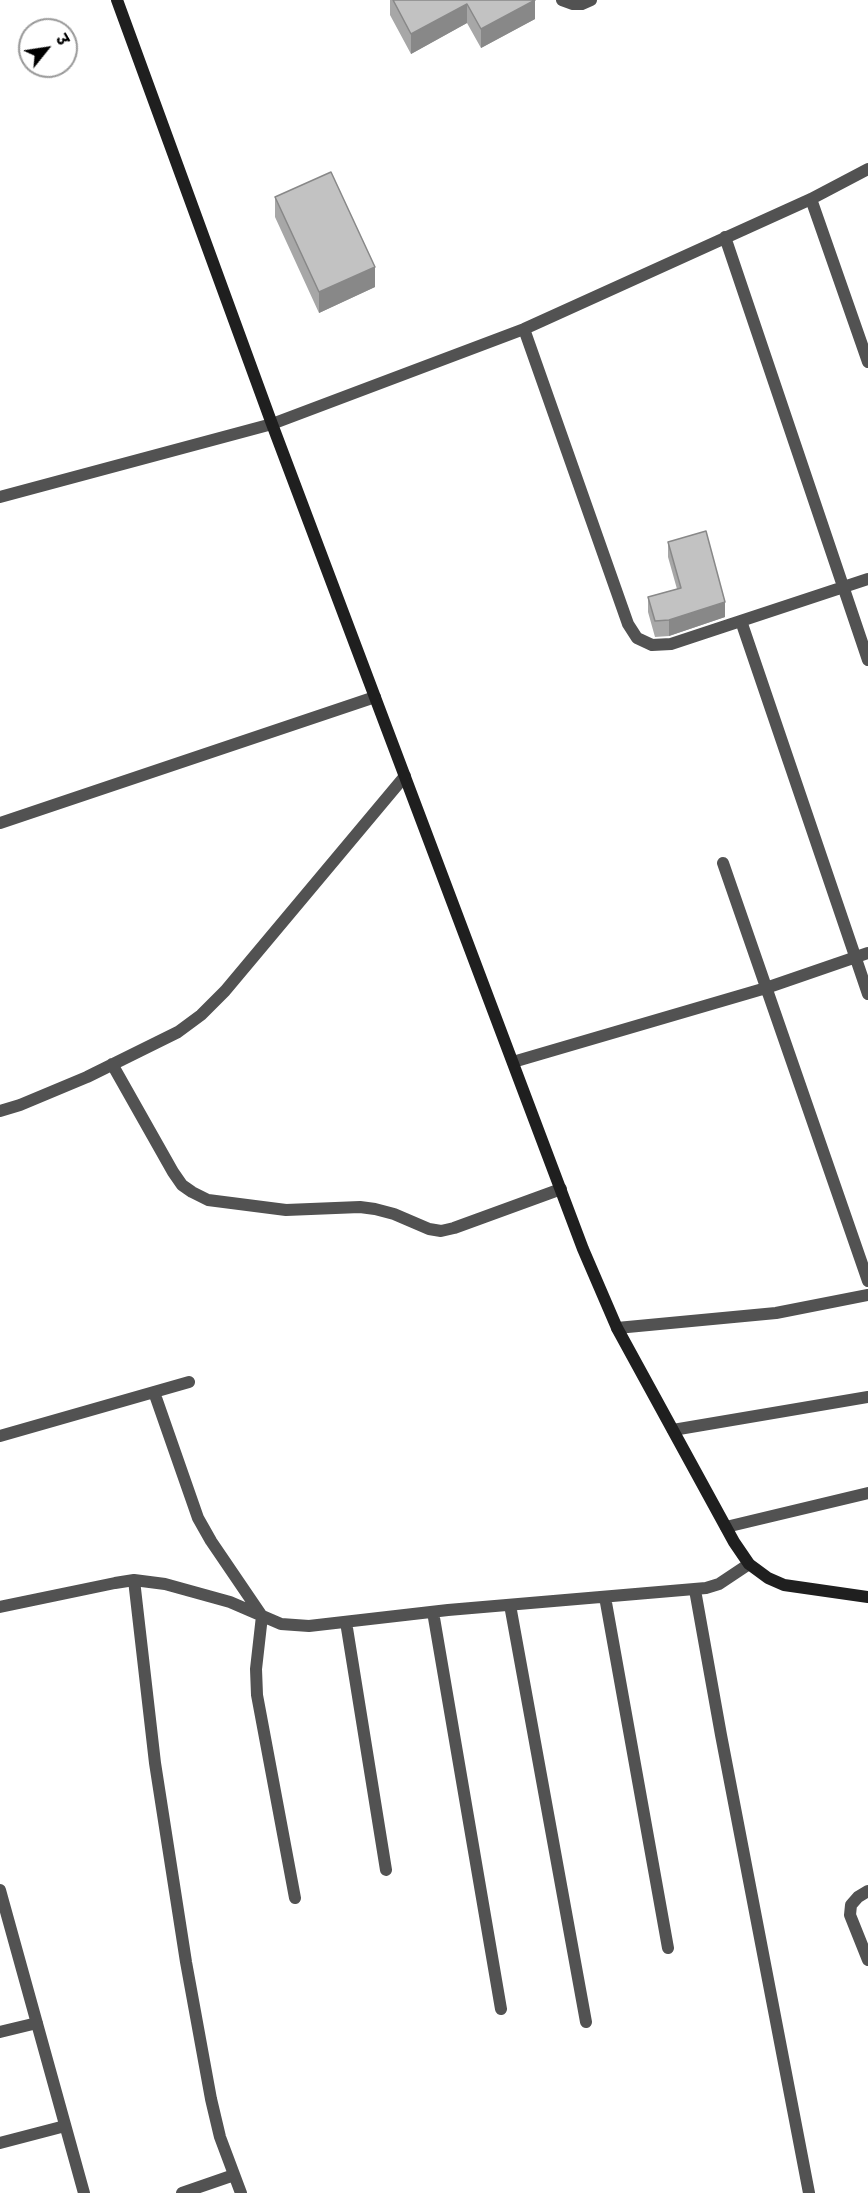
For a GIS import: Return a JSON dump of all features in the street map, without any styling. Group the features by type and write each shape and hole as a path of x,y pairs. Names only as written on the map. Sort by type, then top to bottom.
{"street":[{"path":"117,0 272,424 583,1249 617,1328 726,1527 749,1564 768,1578 784,1585 868,1597"},
{"path":"562,0 573,4 582,4 591,0"},
{"path":"0,496 272,424 524,329 811,199 868,169"},
{"path":"811,199 868,362"},
{"path":"725,237 868,660"},
{"path":"524,329 633,632 644,642 661,646 868,579"},
{"path":"741,621 862,956 868,994"},
{"path":"1,820 375,697"},
{"path":"0,1111 50,1093 112,1064 178,1032 201,1015 225,991 405,776"},
{"path":"723,863 868,1281"},
{"path":"513,1062 766,988 862,956"},
{"path":"112,1064 172,1172 182,1185 208,1200 286,1210 360,1207 394,1214 429,1229 441,1231 561,1189"},
{"path":"617,1328 777,1313 868,1295"},
{"path":"0,1436 189,1382"},
{"path":"154,1392 198,1518 262,1616 256,1669 257,1695 295,1898"},
{"path":"673,1430 868,1397"},
{"path":"726,1527 868,1493"},
{"path":"0,1607 134,1580 165,1584 230,1602 281,1624 294,1626 695,1590 719,1584 749,1564"},
{"path":"134,1580 156,1763 186,1962 210,2099 220,2137 241,2193"},
{"path":"695,1590 809,2193"},
{"path":"605,1598 668,1948"},
{"path":"510,1605 586,2022"},
{"path":"433,1612 501,2008"},
{"path":"346,1622 386,1870"},
{"path":"0,1890 84,2193"},
{"path":"868,1891 851,1905 850,1915 868,1960"},
{"path":"0,2032 37,2023"},
{"path":"0,2143 65,2126"},
{"path":"182,2193 234,2175"}],"building":[{"path":"393,0 535,0 481,29 467,4 411,34"},
{"path":"331,172 375,267 319,292 275,197"},
{"path":"706,531 725,602 669,620 655,621 648,597 681,588 668,542"}]}
